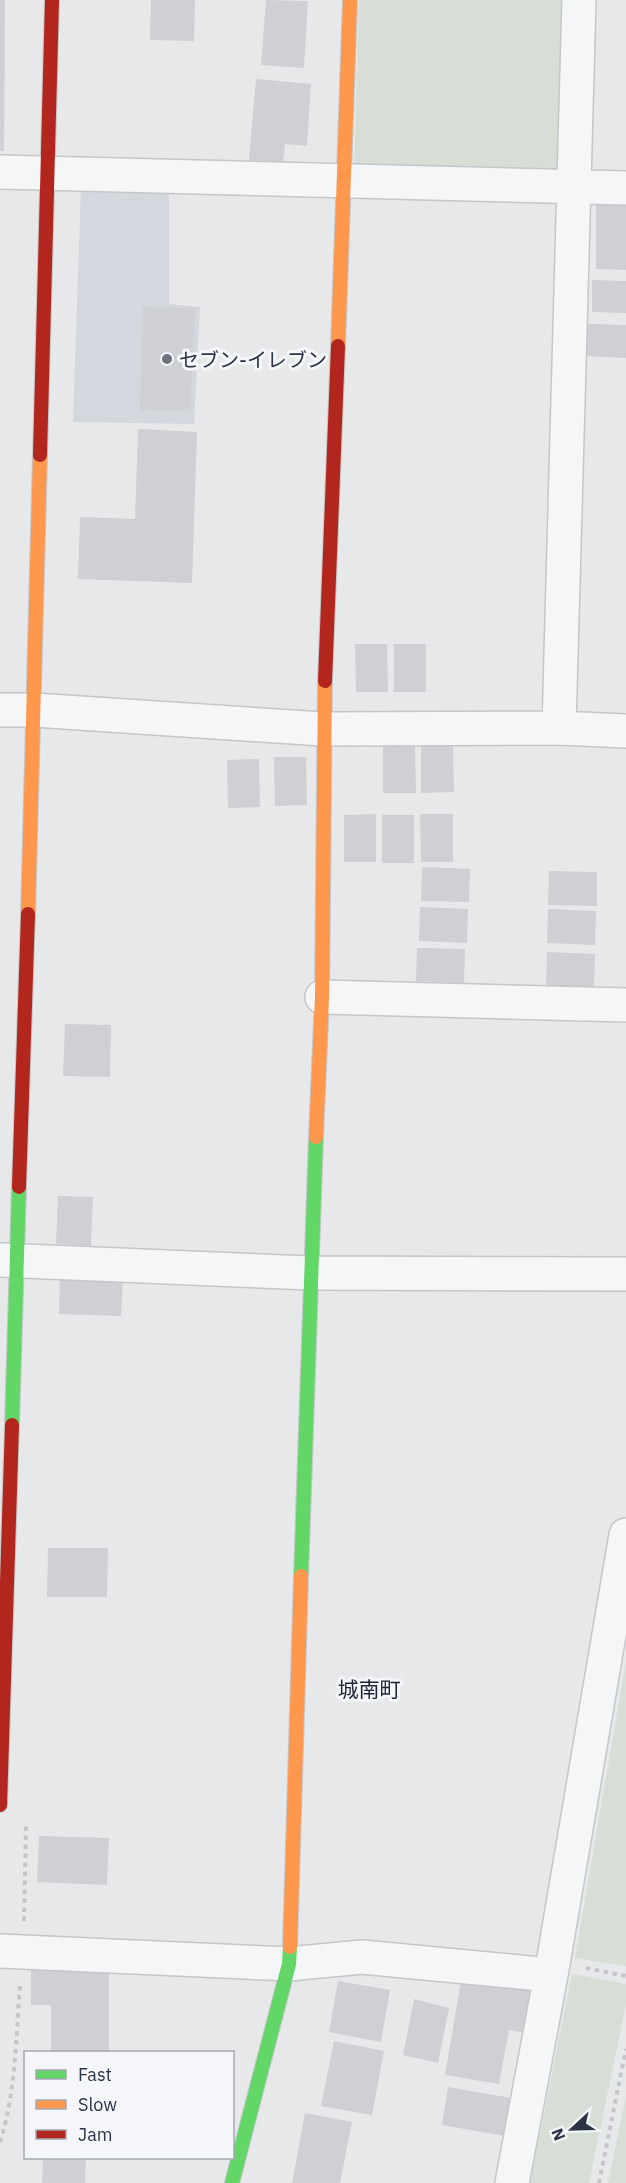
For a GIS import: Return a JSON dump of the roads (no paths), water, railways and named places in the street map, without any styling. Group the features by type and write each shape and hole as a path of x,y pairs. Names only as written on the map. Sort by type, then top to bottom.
{"street":[{"path":"0,1805 8,1260 34,710 52,0"},
{"path":"232,2183 289,1964 310,1273 322,997 323,729 350,0"},
{"path":"559,728 579,0"},
{"path":"0,172 626,188"},
{"path":"0,710 34,710 323,729 626,730"},
{"path":"322,997 626,1005"},
{"path":"8,1260 310,1273 626,1274"},
{"path":"512,2183 552,1968 626,1535"},
{"path":"0,1950 289,1964 362,1957 552,1968"}],"place":[{"name":"セブン-イレブン","path":"167,359"}],"district":[{"name":"城南町","path":"369,1689"}]}
